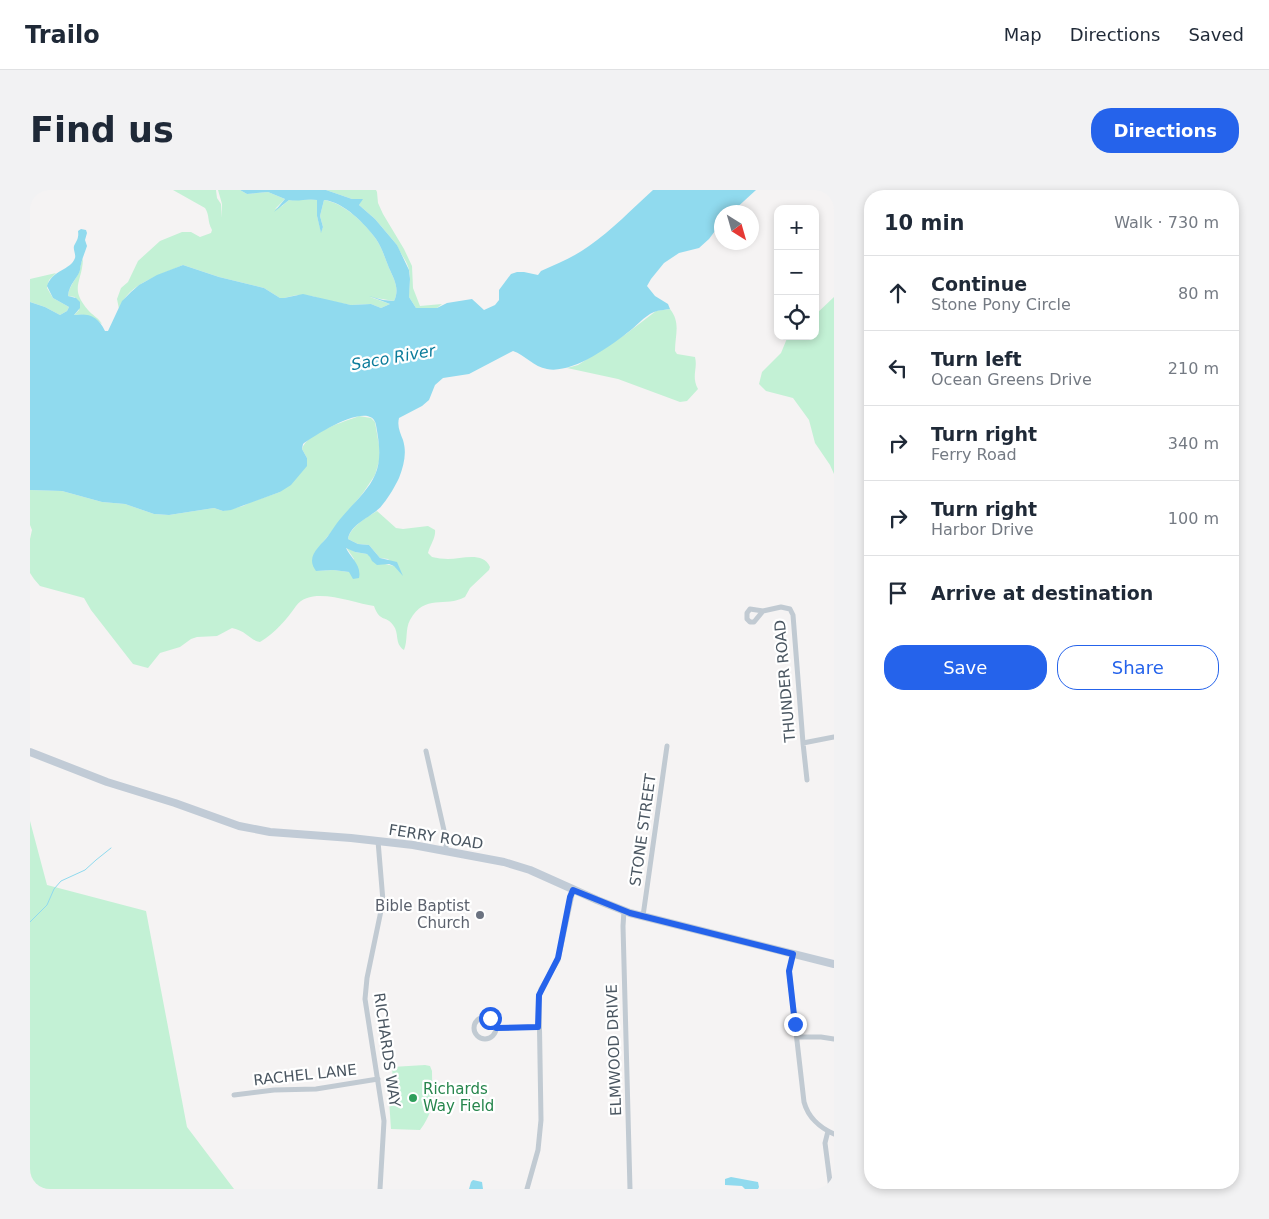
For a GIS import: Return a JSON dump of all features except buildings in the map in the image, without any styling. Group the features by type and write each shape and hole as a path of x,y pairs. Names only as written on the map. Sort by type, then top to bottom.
{"main road":[{"name":"FERRY ROAD","path":"30,752 107,782 239,826 270,832 381,841 446,851 524,868 624,911 834,964"}],"street":[{"name":"THUNDER ROAD","path":"763,611 785,607 790,609 793,615 807,780"},
{"path":"803,743 834,737"},
{"name":"STONE STREET","path":"644,916 667,746"},
{"path":"426,751 446,840 446,851"},
{"name":"RICHARDS WAY","path":"380,1189 385,1126 365,994 382,908 381,841"},
{"path":"528,1189 538,1150 541,1120 538,1027 539,995 558,958 573,890"},
{"name":"ELMWOOD DRIVE","path":"624,911 622,926 630,1189"},
{"path":"793,954 789,971 806,1106 816,1123 831,1133 825,1143 831,1189"},
{"path":"485,1017 493,1020 496,1028 494,1035 488,1039 480,1038 474,1029 478,1020 485,1017"},
{"path":"496,1028 538,1027"},
{"path":"797,1037 834,1039"},
{"name":"RACHEL LANE","path":"234,1095 274,1090 330,1087 378,1079"}],"green space":[{"path":"173,190 216,190 217,198 221,204 221,218 222,204 218,190 240,190 247,194 268,192 285,199 275,209 289,200 318,200 317,216 321,232 323,227 320,216 324,200 339,205 360,220 378,242 396,284 396,297 394,301 370,297 390,304 381,308 371,304 351,305 312,296 297,295 280,298 264,288 219,277 183,265 155,276 137,286 123,300 119,309 117,299 121,288 128,282 138,261 160,241 182,232 191,232 200,237 211,233 212,230 205,208"},
{"path":"326,190 376,190 378,203 383,214 412,266 413,288 420,306 442,304 437,308 416,308 409,297 410,276 406,261 397,245 375,219 359,205 362,199 352,199"},
{"path":"83,259 78,285 79,296 88,310 102,324 89,316 74,315 79,310 75,297 68,296"},
{"path":"56,273 49,280 47,288 53,298 69,307 67,311 60,315 30,302 30,279"},
{"path":"834,297 834,474 815,443 809,420 793,398 766,391 759,384 762,372 781,353 786,340 819,340 819,311"},
{"path":"670,309 677,329 675,351 677,354 695,357 695,380 698,389 687,401 680,402 618,379 567,368 578,365 626,334 656,311"},
{"path":"359,416 371,418 375,422 380,458 375,475 363,493 319,547 316,571 333,570 349,572 354,559 346,547 394,566 388,559 380,558 369,545 358,544 348,539 356,526 377,511 396,528 428,526 435,530 434,539 428,553 432,557 448,559 477,557 487,562 490,567 470,588 465,597 458,600 429,604 416,612 408,624 404,650 399,644 393,625 379,615 374,606 322,596 303,600 276,630 260,642 232,628 217,636 191,639 180,647 160,653 148,668 133,664 91,610 84,598 40,586 30,573 30,539 32,530 30,525 30,490 62,491 102,502 125,504 154,514 169,515 214,508 223,511 243,506 280,492 307,458 302,449 305,443 327,428"},
{"path":"30,821 47,885 146,911 187,1127 234,1189 30,1189"},
{"name":"Richards Way Field","path":"430,1066 432,1071 432,1102 429,1115 420,1130 391,1129 389,1100 394,1097 392,1067"}],"water":[{"name":"Saco River","path":"240,190 326,190 352,199 363,199 359,205 375,219 397,245 409,270 409,297 416,308 437,308 447,303 472,299 484,310 495,305 499,300 499,290 511,274 524,272 538,275 541,271 577,254 606,233 653,190 756,190 740,205 714,205 714,232 709,239 699,248 679,253 664,263 651,279 647,286 655,296 668,304 670,309 650,314 610,346 567,368 557,370 542,368 513,351 469,374 443,378 435,385 429,400 422,406 399,418 405,454 399,478 390,495 379,509 353,528 348,539 358,544 369,545 380,558 397,562 403,576 394,566 389,564 377,565 367,554 346,548 359,569 359,578 353,579 349,572 333,570 316,571 312,557 342,517 372,482 379,463 379,450 376,425 372,418 364,416 354,417 309,440 303,444 302,449 307,458 307,466 291,485 280,492 231,510 223,511 214,508 169,515 154,514 125,504 102,502 62,491 30,490 30,302 60,315 67,311 69,307 53,298 47,286 57,273 73,262 75,258 74,246 78,237 78,231 81,229 86,230 85,240 87,246 79,273 70,288 68,296 76,298 80,302 80,308 74,315 89,315 99,322 105,331 108,331 122,301 139,285 157,275 183,265 219,277 264,288 280,298 303,294 351,305 371,304 381,308 390,304 369,296 394,301 396,297 396,284 380,246 366,227 346,209 324,200 320,216 323,227 321,233 317,216 317,200 289,200 274,212 285,199 268,192 247,194"},
{"path":"731,1177 758,1182 759,1187 758,1189 745,1189 742,1186 725,1185 725,1179"},
{"path":"473,1180 482,1182 483,1189 469,1189"}],"waterway":[{"path":"30,922 47,905 54,889 61,881 85,870 111,848"}],"place":[{"name":"Bible Baptist Church","path":"480,915"},
{"name":"Richards Way Field","path":"413,1098"}],"route":[{"path":"490,1018 495,1023 496,1028 538,1027 539,995 558,958 573,890 630,913 793,954 789,971 795,1024"}]}
